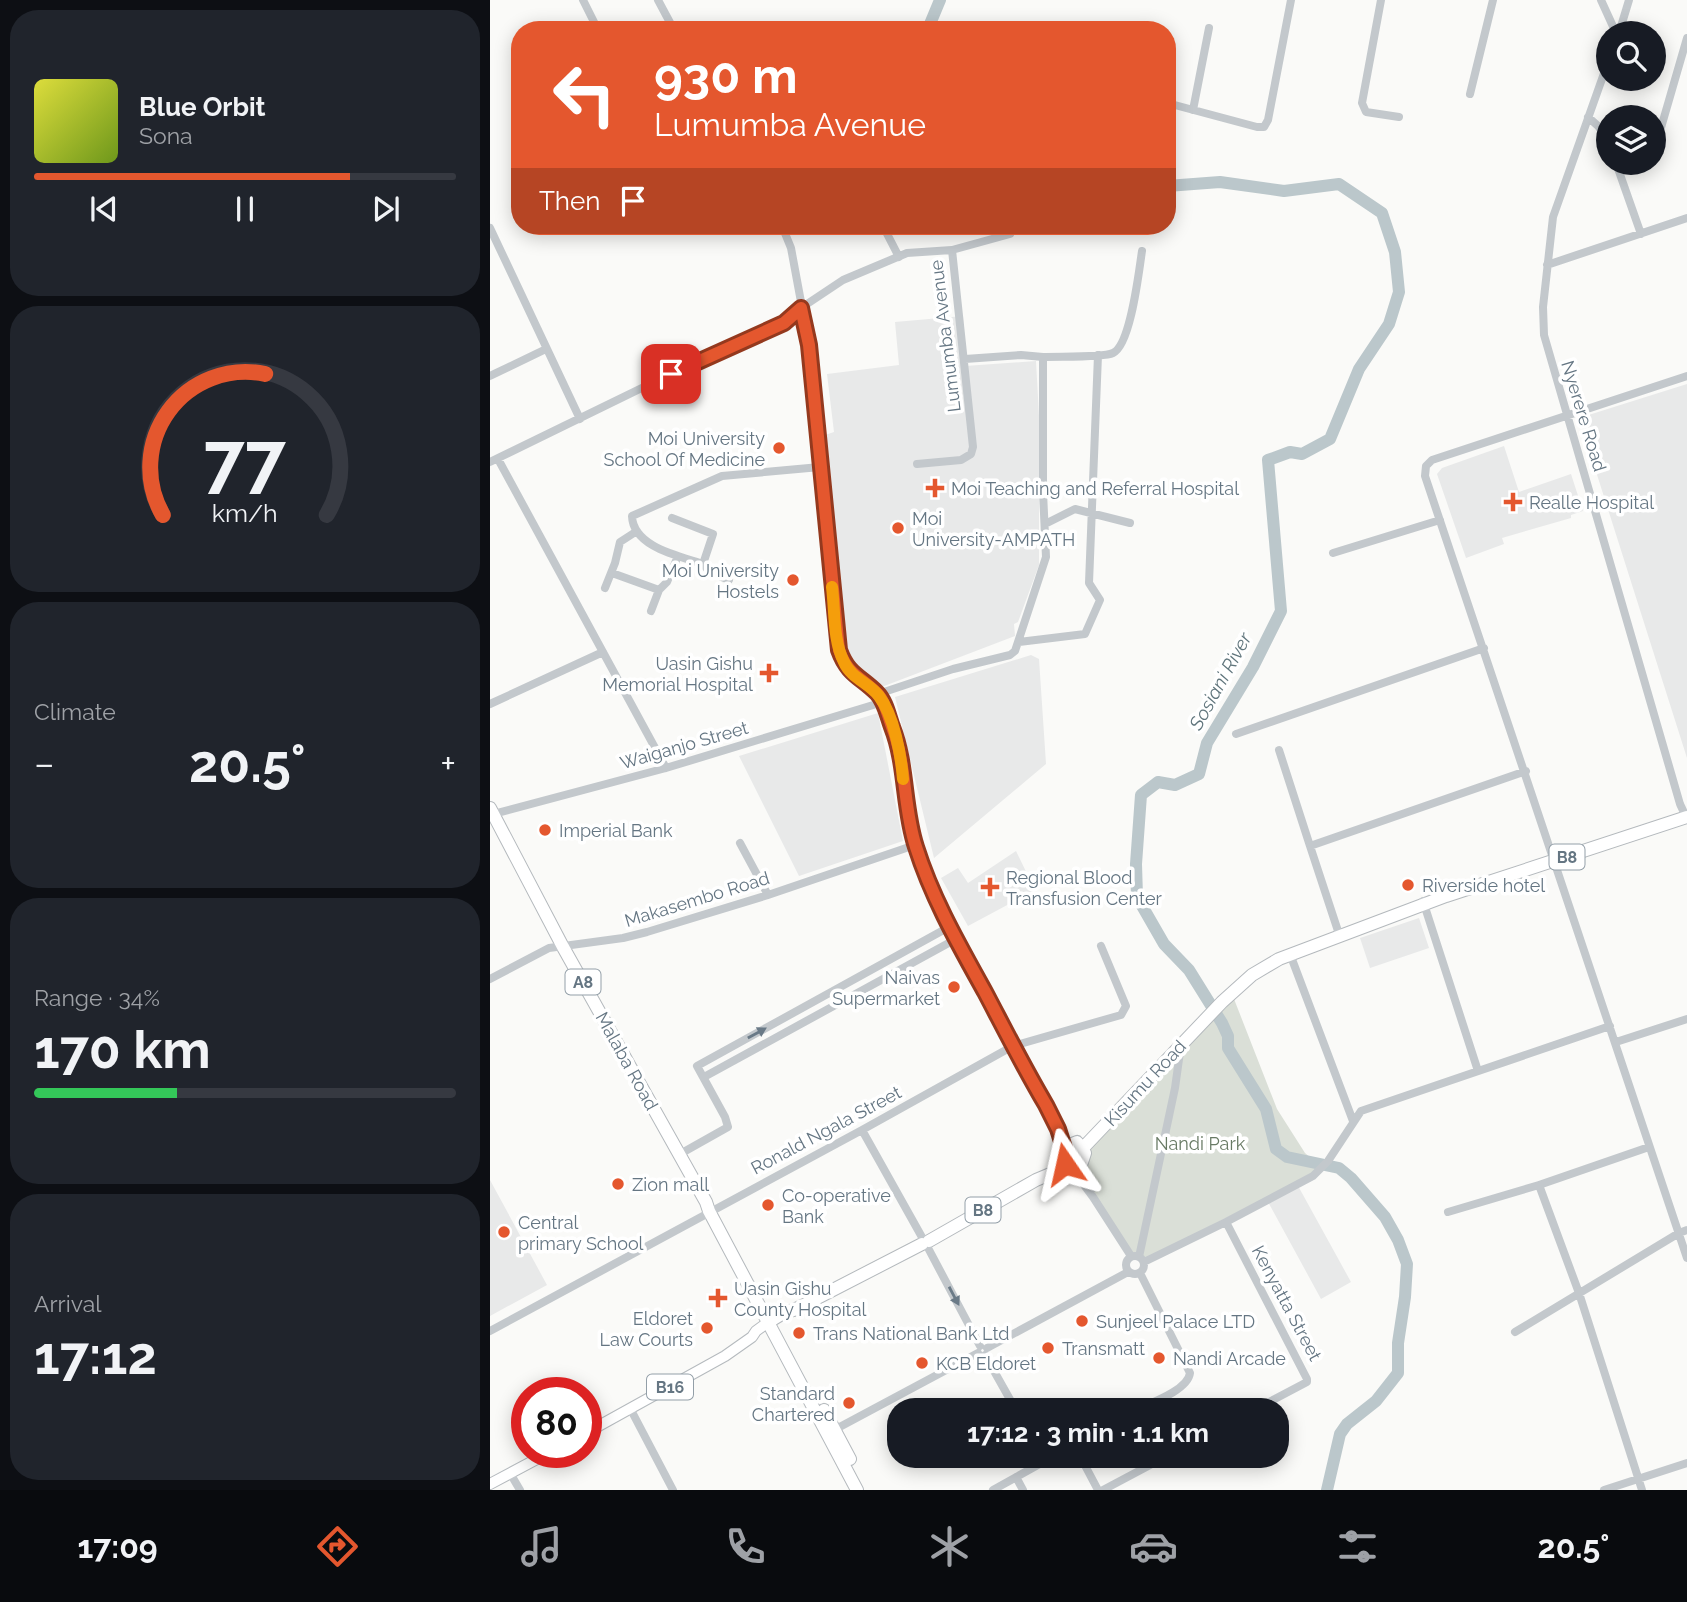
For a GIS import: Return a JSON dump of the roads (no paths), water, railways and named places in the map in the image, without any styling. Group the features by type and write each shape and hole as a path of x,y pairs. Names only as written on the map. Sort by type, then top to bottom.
{"highway":[{"name":"Malaba Road","path":"491,812 562,947 866,1490"},
{"name":"B8","path":"772,1324 785,1312 794,1310 925,1242 1036,1180 1073,1155 1220,1000 1246,976 1280,954 1338,931 1687,818"},
{"name":"B8","path":"1220,1000 1252,975 1290,954 1424,903"},
{"name":"Kisumu Road","path":"1073,1155 1206,1016"},
{"name":"A8","path":"772,1324 857,1490"}],"main road":[{"name":"B16","path":"602,1424 725,1356 752,1337 760,1336 772,1324"},
{"path":"490,1485 520,1468"}],"street":[{"path":"583,0 594,21"},
{"path":"658,0 669,21"},
{"path":"1176,105 1264,127 1268,120 1291,0"},
{"path":"1381,0 1362,103 1366,112 1399,117"},
{"path":"1470,94 1493,0"},
{"path":"1601,0 1611,21"},
{"path":"1620,21 1626,1"},
{"path":"1193,110 1209,28"},
{"path":"1666,110 1687,38"},
{"name":"Nyerere Road","path":"1597,91 1553,217 1543,307 1544,335 1687,818"},
{"path":"1588,117 1596,124"},
{"path":"1620,175 1641,234"},
{"path":"1547,265 1687,218"},
{"path":"490,228 580,419"},
{"path":"786,235 791,248 809,345 839,650 849,670 881,698 894,731 915,845 930,886 949,927 1073,1155 1093,1197 1138,1259 1144,1268 1133,1275 1128,1272 1126,1263 1138,1259 1227,1222 1313,1175 1328,1161 1362,1111 1610,1026"},
{"path":"888,235 899,257"},
{"path":"952,250 1006,235"},
{"name":"Lumumba Avenue","path":"494,461 693,363 784,323 801,308 844,281 913,252 952,250 974,447 971,454 961,460 917,464"},
{"path":"965,359 1114,353 1122,342 1133,305 1142,251"},
{"path":"490,376 546,349"},
{"path":"1043,357 1045,562 1019,642 1082,636 1089,630 1100,600 1089,583 1098,355"},
{"path":"1687,376 1432,460 1426,466 1425,476 1526,771 1649,1147 1683,1232 1687,1258"},
{"path":"494,461 666,768"},
{"path":"729,580 710,572 703,564 644,540 637,531 632,516 722,476 820,467"},
{"path":"1045,524 1075,509 1130,523"},
{"path":"672,518 713,534 703,564"},
{"path":"1333,552 1440,520"},
{"path":"605,589 620,542 637,531"},
{"path":"651,611 678,556"},
{"path":"612,573 659,590"},
{"name":"Waiganjo Street","path":"491,812 666,768 881,698 953,669 1010,655 1019,642"},
{"path":"1236,734 1484,648"},
{"path":"490,704 603,653"},
{"path":"1279,750 1338,931"},
{"path":"1310,846 1526,771"},
{"path":"740,843 768,895"},
{"name":"Makasembo Road","path":"490,979 548,948 647,932 768,895 915,845"},
{"path":"1424,903 1478,1071"},
{"path":"680,1154 728,1127 698,1066 949,927"},
{"path":"704,1077 956,939"},
{"name":"Ronald Ngala Street","path":"490,1331 709,1208 862,1130 1013,1046 1118,1016 1124,1012 1126,1006 1101,946"},
{"path":"1290,954 1353,1121"},
{"path":"1616,1042 1687,1018"},
{"path":"1138,1259 1175,1088 1180,1052 1178,1048"},
{"path":"862,1130 1009,1398"},
{"path":"1448,1212 1539,1185 1649,1147"},
{"path":"1539,1185 1579,1293 1642,1490"},
{"name":"Kenyatta Street","path":"1227,1222 1307,1379 1307,1382 1277,1398"},
{"path":"1515,1332 1683,1232"},
{"path":"834,1430 1128,1272"},
{"path":"1140,1273 1190,1373 1183,1386 1160,1398"},
{"path":"631,1409 673,1490"},
{"path":"1604,1490 1687,1462"},
{"path":"993,1490 1029,1468"},
{"path":"1087,1468 1101,1490 1144,1468"},
{"path":"510,1473 520,1490"},
{"path":"1016,1477 1023,1490"}],"waterway":[{"name":"Sosiani River","path":"931,21 940,0"},
{"name":"Sosiani River","path":"1176,185 1220,182 1284,191 1339,184 1382,213 1395,252 1399,292 1389,324 1359,369 1330,439 1302,454 1290,452 1268,460 1281,611 1253,667 1207,743 1199,774 1175,785 1158,782 1141,795 1136,864 1137,897 1164,944 1189,970 1222,1023 1228,1036 1228,1048 1266,1109 1276,1149 1287,1157 1339,1168 1351,1178 1385,1217 1407,1264 1398,1343 1398,1373 1376,1401 1347,1424 1340,1434 1327,1490"}],"place":[{"name":"Moi University School Of Medicine","path":"779,448"},
{"name":"Moi Teaching and Referral Hospital","path":"935,488"},
{"name":"Realle Hospital","path":"1513,502"},
{"name":"Moi University-AMPATH","path":"898,528"},
{"name":"Moi University Hostels","path":"793,580"},
{"name":"Uasin Gishu Memorial Hospital","path":"769,673"},
{"name":"Imperial Bank","path":"545,830"},
{"name":"Riverside hotel","path":"1408,885"},
{"name":"Regional Blood Transfusion Center","path":"990,887"},
{"name":"Naivas Supermarket","path":"954,987"},
{"name":"Zion mall","path":"618,1184"},
{"name":"Co-operative Bank","path":"768,1205"},
{"name":"Central primary School","path":"504,1232"},
{"name":"Uasin Gishu County Hospital","path":"718,1298"},
{"name":"Sunjeel Palace LTD","path":"1082,1321"},
{"name":"Eldoret Law Courts","path":"707,1328"},
{"name":"Trans National Bank Ltd","path":"799,1333"},
{"name":"Transmatt","path":"1048,1348"},
{"name":"Nandi Arcade","path":"1159,1358"},
{"name":"KCB Eldoret","path":"922,1363"},
{"name":"Standard Chartered","path":"849,1403"}],"park label":[{"name":"Nandi Park","path":"1200,1143"}]}
